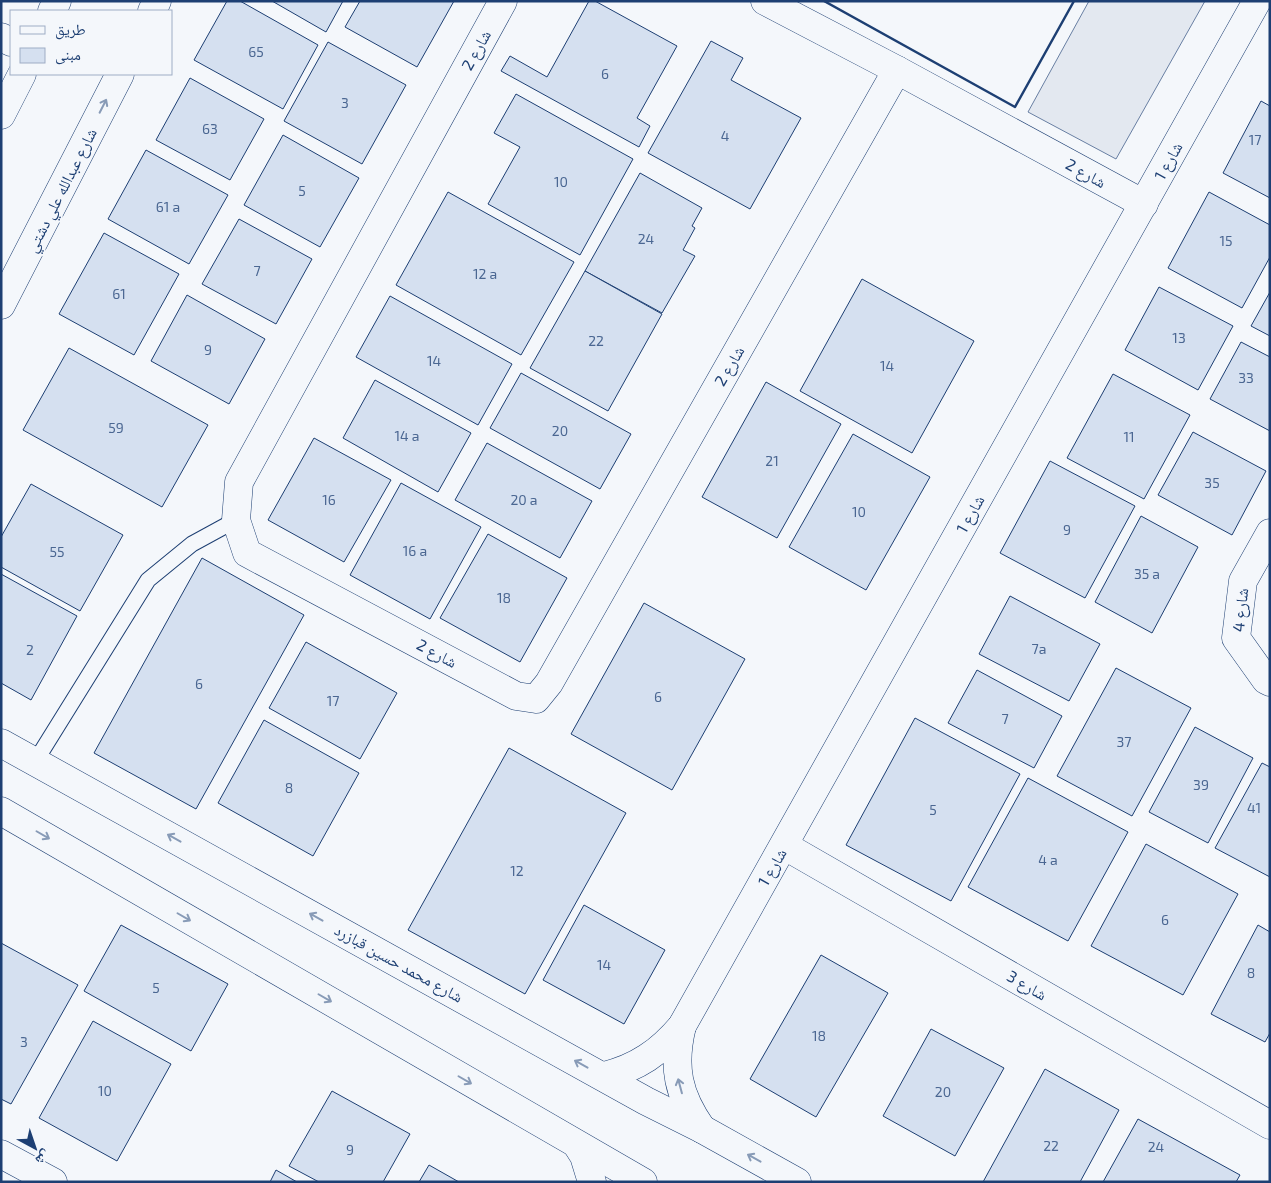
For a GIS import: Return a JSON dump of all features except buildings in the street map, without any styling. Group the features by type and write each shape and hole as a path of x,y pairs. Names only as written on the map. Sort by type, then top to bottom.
{"street":[{"name":"شارع 2","path":"503,1 239,482 236,520 247,553 516,696 536,699 554,674 897,70"},
{"name":"شارع 2","path":"765,1 897,70 1144,204"},
{"name":"شارع 1","path":"604,1076 619,1073 648,1059 660,1050 682,1026 1257,1"},
{"path":"1,115 21,75"},
{"name":"شارع عبدالله علي دشتي","path":"1,305 119,75"},
{"name":"شارع 4","path":"1270,533 1243,581 1236,638 1266,680 1270,682"},
{"name":"شارع محمد حسين قبازرد","path":"1,743 646,1101 702,1129 797,1182"},
{"path":"1,811 644,1182"},
{"name":"شارع 3","path":"784,846 1270,1125"},
{"name":"شارع 1","path":"682,1026 677,1053 679,1080 688,1106 702,1129"},
{"path":"577,1145 584,1156 592,1182"},
{"path":"1,1154 53,1182"}],"lane":[{"path":"35,762 148,580 192,544 236,520"}],"shaded area":[{"path":"1089,1 1205,1 1116,159 1028,112"}],"wall":[{"path":"824,1 1015,107 1074,1"}]}
